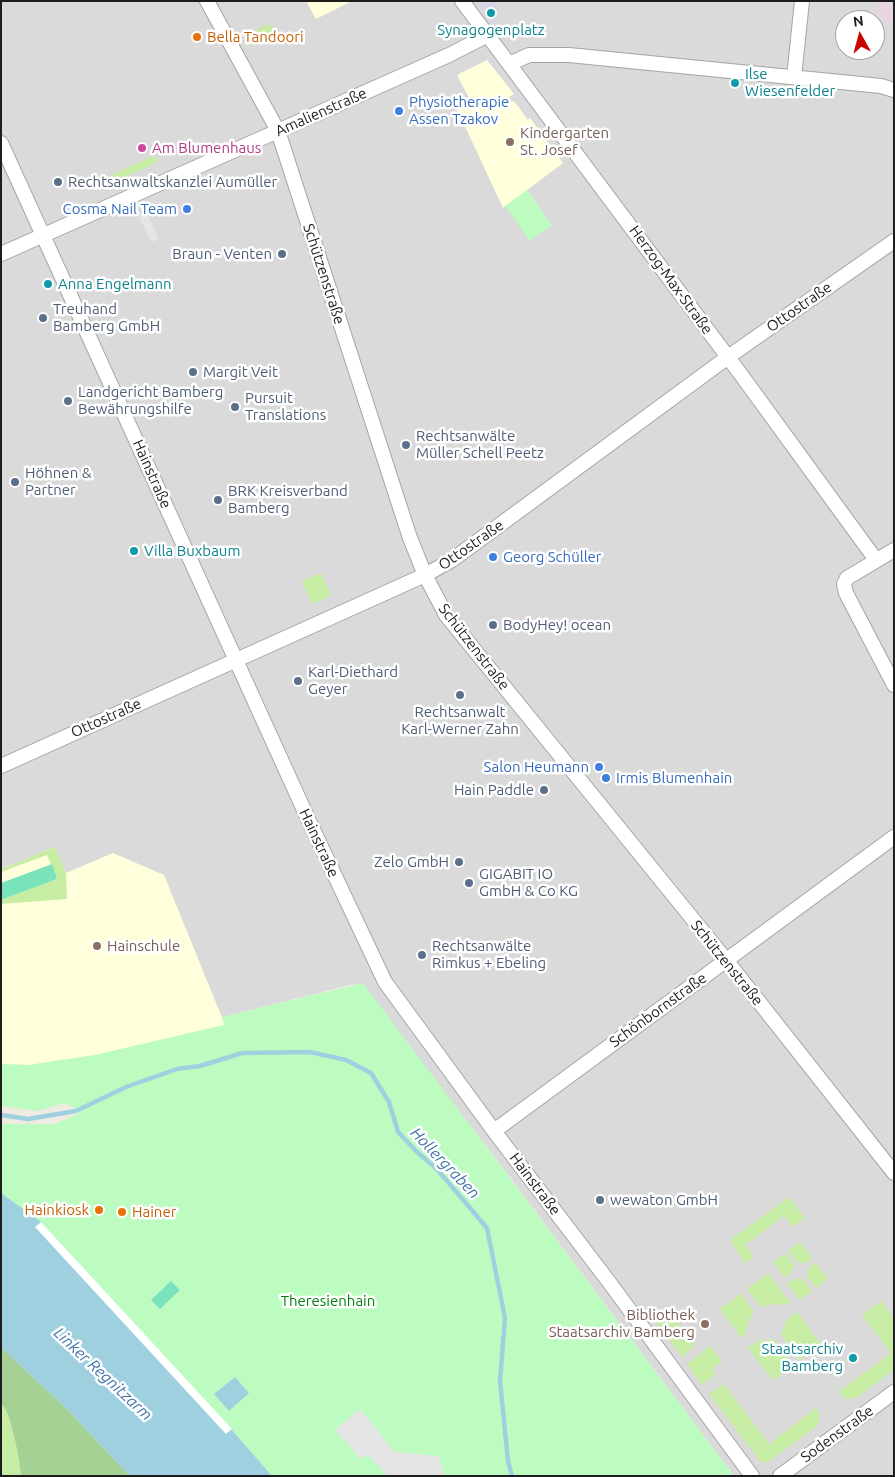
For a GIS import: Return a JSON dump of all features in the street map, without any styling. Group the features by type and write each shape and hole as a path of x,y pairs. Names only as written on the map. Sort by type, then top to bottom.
{"street":[{"name":"Schützenstraße","path":"207,1 278,131 410,538 446,615 726,960 894,1173"},
{"path":"794,77 802,1"},
{"name":"Herzog-Max-Straße","path":"466,3 488,36 728,357 876,560"},
{"name":"Amalienstraße","path":"1,254 463,49 488,36"},
{"path":"510,64 529,55 569,55 881,86 894,90"},
{"name":"Hainstraße","path":"1,143 309,821 385,982 752,1476"},
{"name":"Ottostraße","path":"1,766 426,575 452,560 728,357 894,241"},
{"path":"894,550 847,578 844,584 846,593 894,685"},
{"name":"Schönbornstraße","path":"494,1131 894,837"},
{"name":"Sodenstraße","path":"780,1476 894,1392"}],"shaded area":[{"path":"1,1 894,1 894,1476 734,1476 488,1148 354,984 222,1017 1,1064"},
{"path":"306,1 352,1 316,19"},
{"name":"Synagogenplatz","path":"477,1 498,1 494,24"},
{"path":"878,1 894,1 894,24 885,22 885,10 878,10"},
{"name":"Kindergarten St. Josef","path":"487,60 514,94 509,97 512,102 514,101 528,120 530,118 563,163 503,208 456,107 470,100 457,75"},
{"path":"146,211 159,239 151,242 138,215"},
{"name":"Hainschule","path":"55,847 66,873 113,853 164,875 225,1025 95,1055 29,1065 1,1064 1,869"},
{"path":"360,1409 395,1452 439,1456 445,1476 390,1476 368,1455 361,1459 335,1430"}],"green space":[{"path":"268,24 277,32 252,46 246,35"},
{"path":"155,155 158,162 112,183 109,176"},
{"path":"527,190 552,225 530,241 505,206"},
{"path":"321,573 331,596 312,604 302,581"},
{"path":"55,847 66,873 67,899 1,904 1,900 57,879 47,855 1,872 1,869"},
{"path":"52,864 57,879 1,900 1,883"},
{"name":"Theresienhain","path":"363,983 734,1476 272,1476 40,1222 1,1193 1,1123 55,1124 82,1112 64,1103 38,1111 1,1106 1,1064 29,1065 95,1055 224,1025 222,1017"},
{"path":"789,1197 805,1218 793,1227 784,1216 745,1245 754,1257 745,1263 730,1240"},
{"path":"800,1242 812,1258 806,1263 797,1262 788,1251"},
{"path":"785,1253 794,1265 791,1273 785,1278 773,1262"},
{"path":"816,1263 828,1279 816,1288 807,1277 809,1268"},
{"path":"768,1273 790,1302 786,1305 771,1304 761,1307 747,1289"},
{"path":"794,1279 803,1279 812,1291 800,1300 787,1284"},
{"path":"171,1281 180,1290 160,1309 151,1300"},
{"path":"741,1293 754,1312 745,1335 741,1338 720,1309"},
{"path":"881,1301 894,1318 894,1370 856,1398 847,1399 838,1392 891,1353 862,1315"},
{"path":"666,1307 695,1346 682,1357 652,1317"},
{"path":"797,1312 821,1344 800,1360 781,1335 786,1320"},
{"path":"760,1339 764,1341 775,1340 794,1365 773,1380 748,1348"},
{"path":"710,1346 722,1362 712,1368 716,1374 702,1385 687,1364"},
{"path":"1,1347 65,1407 130,1476 21,1476 11,1426 5,1408 1,1403"},
{"path":"724,1384 769,1444 816,1408 819,1418 816,1427 768,1462 761,1462 709,1394"},
{"path":"1,1403 5,1408 11,1426 21,1476 1,1476"}],"water":[{"name":"Linker Regnitzarm","path":"1,1193 41,1222 272,1476 130,1476 65,1407 1,1347"},
{"path":"235,1377 249,1393 229,1411 214,1394"}],"pier":[{"path":"41,1222 232,1429 226,1434 35,1227"}],"waterway":[{"name":"Hollergraben","path":"1,1115 28,1119 76,1111 126,1087 177,1069 200,1066 242,1053 310,1052 346,1060 371,1073 389,1102 398,1132 437,1169 487,1228 505,1318 500,1381 508,1461 512,1476"}],"place":[{"name":"Synagogenplatz","path":"491,13"},
{"name":"Bella Tandoori","path":"197,37"},
{"name":"Ilse Wiesenfelder","path":"735,83"},
{"name":"Physiotherapie Assen Tzakov","path":"399,111"},
{"name":"Kindergarten St. Josef","path":"510,142"},
{"name":"Am Blumenhaus","path":"142,148"},
{"name":"Rechtsanwaltskanzlei Aumüller","path":"58,182"},
{"name":"Cosma Nail Team","path":"187,209"},
{"name":"Braun - Venten","path":"282,254"},
{"name":"Anna Engelmann","path":"48,284"},
{"name":"Treuhand Bamberg GmbH","path":"43,318"},
{"name":"Margit Veit","path":"193,372"},
{"name":"Landgericht Bamberg Bewährungshilfe","path":"68,401"},
{"name":"Pursuit Translations","path":"235,407"},
{"name":"Rechtsanwälte Müller Schell Peetz","path":"406,445"},
{"name":"Höhnen & Partner","path":"15,482"},
{"name":"BRK Kreisverband Bamberg","path":"218,500"},
{"name":"Villa Buxbaum","path":"134,551"},
{"name":"Georg Schüller","path":"493,557"},
{"name":"BodyHey! ocean","path":"493,625"},
{"name":"Karl-Diethard Geyer","path":"298,681"},
{"name":"Rechtsanwalt Karl-Werner Zahn","path":"460,695"},
{"name":"Salon Heumann","path":"599,767"},
{"name":"Irmis Blumenhain","path":"606,778"},
{"name":"Hain Paddle","path":"544,790"},
{"name":"Zelo GmbH","path":"459,862"},
{"name":"GIGABIT IO GmbH & Co KG","path":"469,883"},
{"name":"Hainschule","path":"97,946"},
{"name":"Rechtsanwälte Rimkus + Ebeling","path":"422,955"},
{"name":"wewaton GmbH","path":"600,1200"},
{"name":"Hainkiosk","path":"99,1210"},
{"name":"Hainer","path":"122,1212"},
{"name":"Bibliothek Staatsarchiv Bamberg","path":"705,1324"},
{"name":"Staatsarchiv Bamberg","path":"853,1358"}]}
